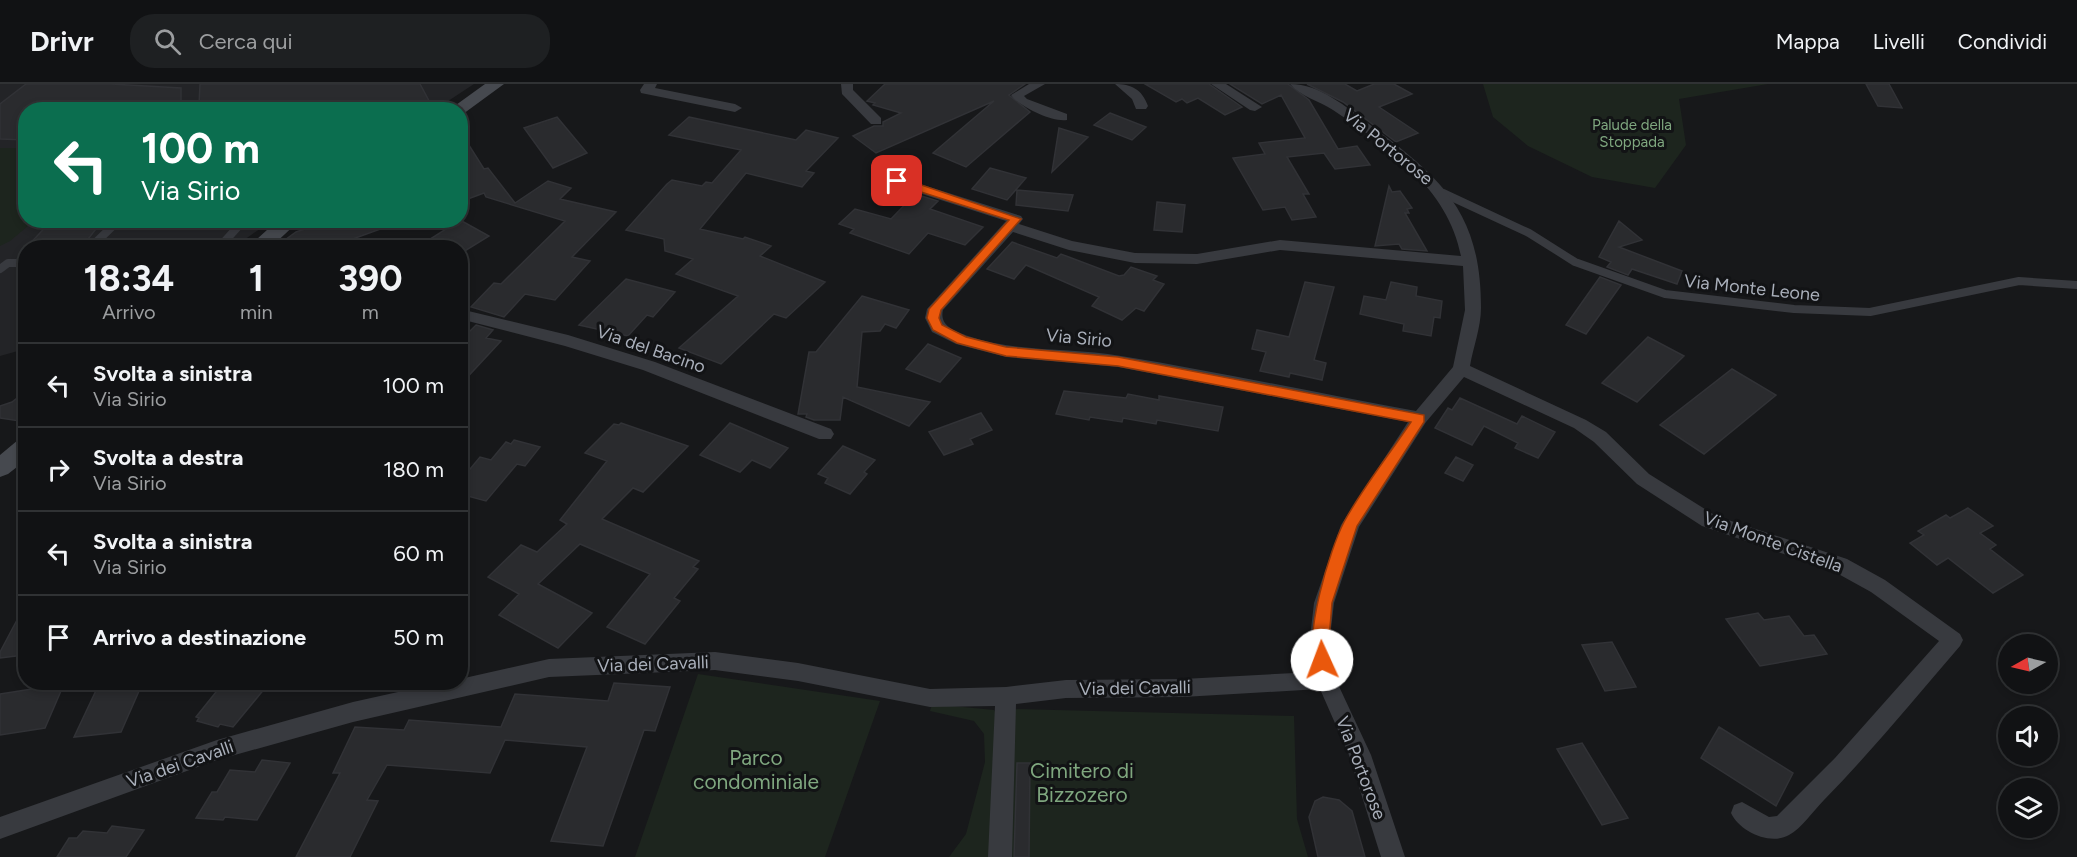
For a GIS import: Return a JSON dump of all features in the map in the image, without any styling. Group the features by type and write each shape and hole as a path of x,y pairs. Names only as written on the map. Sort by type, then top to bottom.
{"main road":[{"path":"468,103 496,84"},
{"path":"268,240 282,228"},
{"path":"0,468 18,453"}],"street":[{"path":"651,84 645,90 735,108"},
{"path":"847,84 847,91 876,121"},
{"path":"1039,84 1017,95 1022,102 1062,117"},
{"path":"1121,84 1138,97 1141,106"},
{"path":"1217,84 1255,107"},
{"name":"Via Portorose","path":"1296,84 1336,106 1415,165 1443,193 1464,232 1470,262 1473,310 1461,369 1419,418 1350,525 1324,603 1319,646 1326,680 1360,755 1393,857"},
{"path":"893,180 1016,219 1010,226 1069,245 1135,258 1197,259 1281,245 1470,262"},
{"name":"Via Sirio","path":"1010,226 935,309 933,318 938,328 962,340 1006,351 1118,361 1419,418"},
{"name":"Via del Bacino","path":"468,316 568,341 649,366 825,434"},
{"name":"Via Monte Cistella","path":"1461,369 1580,424 1600,437 1643,479 1709,521 1840,565 1878,586 1953,640 1843,765 1782,827 1766,828 1742,813"},
{"name":"Via dei Cavalli","path":"468,686 549,668 715,661 798,672 930,698 1006,696 1066,689 1183,688 1326,680"},
{"name":"Via dei Cavalli","path":"0,828 217,750 353,712 451,690"},
{"path":"1000,857 1006,696"}],"lane":[{"name":"Via Monte Leone","path":"1443,193 1529,233 1575,262 1665,294 1794,309 1870,312 2019,281 2077,285"},
{"path":"98,240 111,228"},
{"path":"226,240 237,228"},
{"path":"0,269 8,263 18,263"}],"shaded area":[{"path":"0,84 474,84 447,102 18,102 18,228 261,228 244,240 18,240 18,351 0,356"}],"green space":[{"name":"Palude della Stoppada","path":"1483,84 1768,84 1679,99 1686,145 1655,188 1592,177 1528,146 1493,117"},
{"path":"0,148 18,148 18,228 26,228 0,246"},
{"name":"Parco condominiale","path":"698,674 880,701 825,857 635,857"},
{"path":"932,704 994,710 999,716 994,857 949,857 966,834 985,762 984,734 974,721 930,711"},
{"name":"Cimitero di Bizzozero","path":"1011,709 1294,716 1297,819 1308,857 1005,857"}],"building":[{"path":"26,84 111,84 181,88 181,102 18,102 18,140 0,139 0,104"},
{"path":"200,84 420,84 430,102 199,102"},
{"path":"885,84 1025,84 1009,95 1030,112 966,167 933,153 994,101 876,153 853,136 874,126 883,126 883,122 901,113 867,101"},
{"path":"1145,84 1209,84 1242,107 1225,115 1198,98 1187,103 1182,99 1176,102"},
{"path":"1230,84 1288,84 1309,100 1338,149 1357,146 1370,165 1335,169 1324,153 1287,157 1309,194 1303,194 1316,217 1292,220 1285,207 1263,210 1233,158 1265,154 1259,143 1305,138 1281,95 1262,104"},
{"path":"1307,84 1345,84 1357,91 1374,84 1394,84 1412,94 1379,107 1418,133 1396,142 1343,102"},
{"path":"1866,84 1889,84 1902,108 1878,106"},
{"path":"1110,113 1146,127 1132,140 1094,125"},
{"path":"557,117 587,153 553,168 524,128"},
{"path":"689,117 796,140 806,130 838,138 806,171 814,173 802,187 746,173 700,229 743,239 745,237 771,246 760,256 825,282 786,318 774,314 721,364 679,348 738,296 676,274 693,259 665,251 664,239 626,230 672,180 702,186 706,182 712,183 741,150 669,135"},
{"path":"1059,128 1088,137 1052,172"},
{"path":"468,144 484,169 488,168 515,203 548,181 571,188 560,199 616,212 572,257 590,261 555,300 525,294 504,317 471,307 494,283 501,284 565,221 486,197 484,193 468,199"},
{"path":"990,168 1026,178 1007,200 972,189"},
{"path":"1389,186 1392,192 1400,191 1412,208 1407,209 1409,213 1405,213 1427,251 1402,249 1399,244 1375,246"},
{"path":"1017,190 1073,195 1068,211 1016,205"},
{"path":"915,194 938,201 930,209 983,227 965,245 928,233 909,254 850,233 854,229 839,224 855,209 891,219"},
{"path":"1157,202 1185,205 1182,232 1154,230"},
{"path":"1619,221 1642,240 1619,247 1682,271 1677,284 1632,269 1628,275 1607,267 1611,262 1599,257"},
{"path":"468,224 489,236 468,249 468,240 429,240 447,228 468,228"},
{"path":"45,228 97,228 87,240 33,240"},
{"path":"308,228 383,228 350,240 285,240 296,232"},
{"path":"1012,242 1057,258 1061,254 1119,276 1124,275 1131,267 1157,276 1153,280 1164,284 1144,311 1136,308 1122,320 1092,306 1099,297 1026,265 1014,279 987,269"},
{"path":"1600,277 1621,285 1586,334 1566,325"},
{"path":"626,279 675,292 653,317 647,315 628,336 579,325"},
{"path":"1305,282 1334,287 1314,360 1326,363 1322,380 1290,373 1289,377 1260,371 1266,352 1252,349 1257,330 1289,337"},
{"path":"1391,282 1417,287 1416,296 1442,301 1440,318 1434,317 1431,336 1403,331 1404,324 1360,314 1364,296 1386,300"},
{"path":"862,296 909,310 896,328 885,324 880,331 862,332 857,387 930,402 909,426 843,397 840,420 814,420 806,417 807,414 798,414 809,352 816,352"},
{"path":"476,325 493,330 486,338 501,341 468,376 468,333"},
{"path":"1648,337 1684,356 1637,402 1602,383"},
{"path":"928,344 961,358 940,382 906,369"},
{"path":"1732,369 1776,395 1704,454 1660,425"},
{"path":"1064,391 1126,398 1128,394 1159,400 1159,396 1223,407 1218,431 1157,420 1156,424 1123,418 1122,422 1090,417 1089,420 1056,414"},
{"path":"18,397 18,421 0,418 0,406"},
{"path":"1460,398 1517,424 1522,416 1555,432 1538,458 1515,448 1518,443 1484,426 1472,445 1435,428 1448,408 1452,410"},
{"path":"981,413 992,430 970,439 973,444 944,455 929,432"},
{"path":"621,423 688,446 643,492 633,488 602,519 699,561 693,567 698,569 674,598 680,601 645,644 607,627 650,574 580,544 538,584 592,613 558,648 499,615 519,594 488,577 521,545 537,552 567,524 560,520 607,461 585,453 614,424"},
{"path":"730,423 788,448 770,468 752,460 740,472 700,455"},
{"path":"514,440 540,447 525,466 517,464 486,501 468,496 468,471 480,457 491,460 506,442 511,444"},
{"path":"843,446 875,460 864,472 867,474 850,494 825,483 828,478 818,474"},
{"path":"1456,457 1473,465 1463,481 1445,473"},
{"path":"1968,508 1993,526 1980,533 1996,545 1990,549 2023,575 1993,593 1948,558 1937,565 1910,543 1924,535 1918,531 1946,515 1950,518"},
{"path":"1758,613 1764,620 1789,616 1804,636 1814,635 1827,654 1760,666 1726,619"},
{"path":"18,618 18,652 16,656 0,658 0,652"},
{"path":"1612,642 1636,687 1605,691 1582,645"},
{"path":"614,683 670,687 655,731 644,730 603,846 551,841 587,747 505,740 490,773 387,765 367,800 378,801 350,857 296,857 340,773 333,773 355,727 404,730 409,720 501,727 515,694 608,701"},
{"path":"26,690 61,690 45,728 0,735 0,694"},
{"path":"96,690 139,690 121,732 74,737"},
{"path":"218,690 263,690 233,727 220,724 218,727 197,721 199,718 196,717"},
{"path":"1719,727 1793,773 1776,806 1701,758"},
{"path":"1582,743 1628,818 1602,825 1557,749"},
{"path":"262,760 290,763 257,820 225,817 223,820 196,818 212,792 217,792 230,770 255,772"},
{"path":"1017,763 1030,763 1029,857 1014,857"},
{"path":"1323,797 1339,800 1352,811 1365,857 1318,857 1309,817 1315,801"},
{"path":"112,826 144,830 126,857 57,857 69,838 77,838 83,831 107,833"}],"route":[{"path":"897,181 1016,219 954,285 935,309 933,318 938,328 962,340 1006,351 1118,361 1218,382 1419,418 1350,525 1324,603 1319,646 1322,660"}]}
